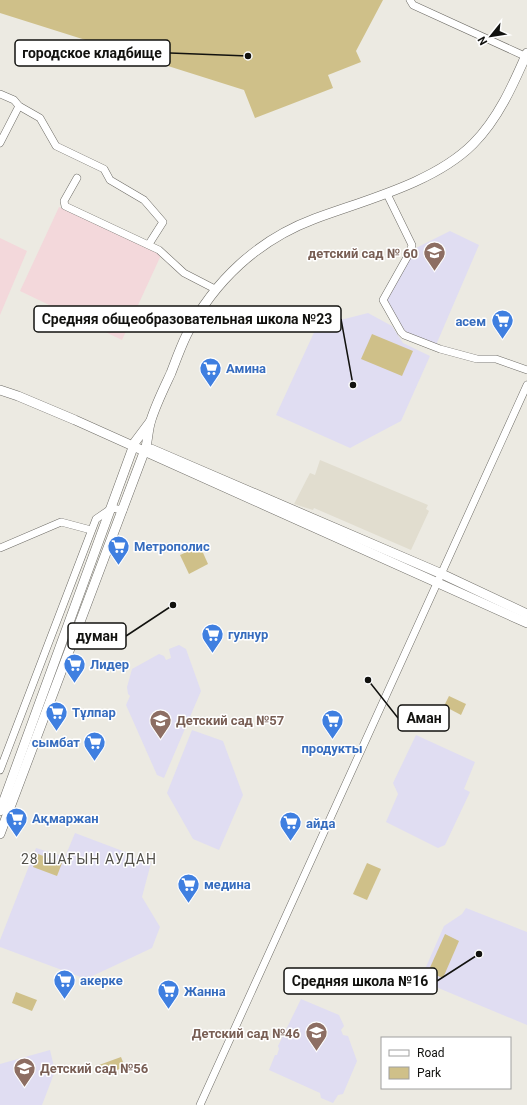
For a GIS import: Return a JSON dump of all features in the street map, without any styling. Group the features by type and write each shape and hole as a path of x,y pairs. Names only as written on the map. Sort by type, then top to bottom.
{"main road":[{"path":"0,834 7,793 123,510 145,450 151,421 187,334 215,289 243,260 290,228 387,194 425,176 457,157 473,144 489,126 509,91 526,56"},
{"path":"0,385 440,579 527,614"},
{"path":"0,390 37,402"},
{"path":"0,811 135,444 151,421"},
{"path":"440,579 527,622"}],"street":[{"path":"410,0 414,5 526,56"},
{"path":"0,94 14,100 19,106 41,120 56,146 104,169 110,180 144,200 163,222 150,244"},
{"path":"0,143 19,106"},
{"path":"77,178 64,201 65,206 150,244 159,250 184,273 215,289"},
{"path":"387,194 412,245 410,252 383,300 404,335 447,351 477,359 496,359 527,370"},
{"path":"200,1105 527,385"},
{"path":"0,770 96,519 112,508 123,510"},
{"path":"0,548 61,522 91,530"}],"shaded area":[{"path":"59,207 162,253 122,340 20,291"},
{"name":"детский сад № 60","path":"450,231 479,245 436,345 405,333 386,298 416,248"},
{"path":"0,238 27,251 0,315"},
{"path":"368,313 392,326 403,343 430,356 401,421 350,448 276,415 317,326"},
{"path":"320,460 428,505 426,509 429,511 411,550 314,508 313,510 294,504 310,473 315,475"},
{"name":"Детский сад №57","path":"179,645 186,649 201,691 164,778 157,775 126,705 130,696 128,694 127,687 132,669 159,654 164,656 166,660 171,658 169,649"},
{"path":"192,730 223,741 243,795 219,850 193,839 167,793"},
{"path":"416,735 475,762 464,789 470,792 445,845 438,848 386,822 398,794 393,783"},
{"path":"75,833 128,853 127,856 151,863 142,897 160,927 152,948 86,979 0,947 0,940 36,848 65,857"},
{"path":"466,908 527,932 527,1025 424,982 422,976 444,926 462,914"},
{"name":"Детский сад №46","path":"301,999 339,1015 344,1026 341,1030 343,1035 348,1036 357,1061 343,1094 338,1095 333,1103 321,1098 320,1093 269,1070 275,1055 277,1055 279,1049 278,1046"},
{"name":"Детский сад №56","path":"50,1050 55,1071 42,1105 0,1105 0,1064"}],"green space":[{"path":"0,0 383,0 356,51 361,62 328,75 333,88 255,118 244,90 0,13"},
{"path":"372,334 413,351 402,376 361,359"},
{"path":"200,546 208,564 189,574 180,555"},
{"path":"449,696 466,704 461,715 444,706"},
{"path":"38,854 62,863 57,876 33,867"},
{"path":"367,863 381,869 367,900 353,894"},
{"path":"445,934 459,941 443,978 428,972"},
{"path":"16,992 37,1000 32,1011 12,1003"},
{"path":"121,1057 125,1067 103,1075 99,1065"}],"place":[{"name":"городское кладбище","path":"248,56"},
{"name":"детский сад № 60","path":"434,272"},
{"name":"асем","path":"502,340"},
{"name":"Средняя общеобразовательная школа №23","path":"353,385"},
{"name":"Амина","path":"210,388"},
{"name":"Метрополис","path":"118,566"},
{"name":"думан","path":"173,605"},
{"name":"гулнур","path":"213,654"},
{"name":"Аман","path":"368,680"},
{"name":"Лидер","path":"74,684"},
{"name":"Тұлпар","path":"56,732"},
{"name":"Детский сад №57","path":"161,740"},
{"name":"продукты","path":"332,740"},
{"name":"сымбат","path":"95,762"},
{"name":"Ақмаржан","path":"16,838"},
{"name":"айда","path":"290,842"},
{"name":"медина","path":"188,904"},
{"name":"Средняя школа №16","path":"479,954"},
{"name":"акерке","path":"64,1000"},
{"name":"Жанна","path":"169,1010"},
{"name":"Детский сад №46","path":"316,1052"},
{"name":"Детский сад №56","path":"24,1088"}],"district":[{"name":"28 ШАҒЫН АУДАН","path":"89,859"}]}
